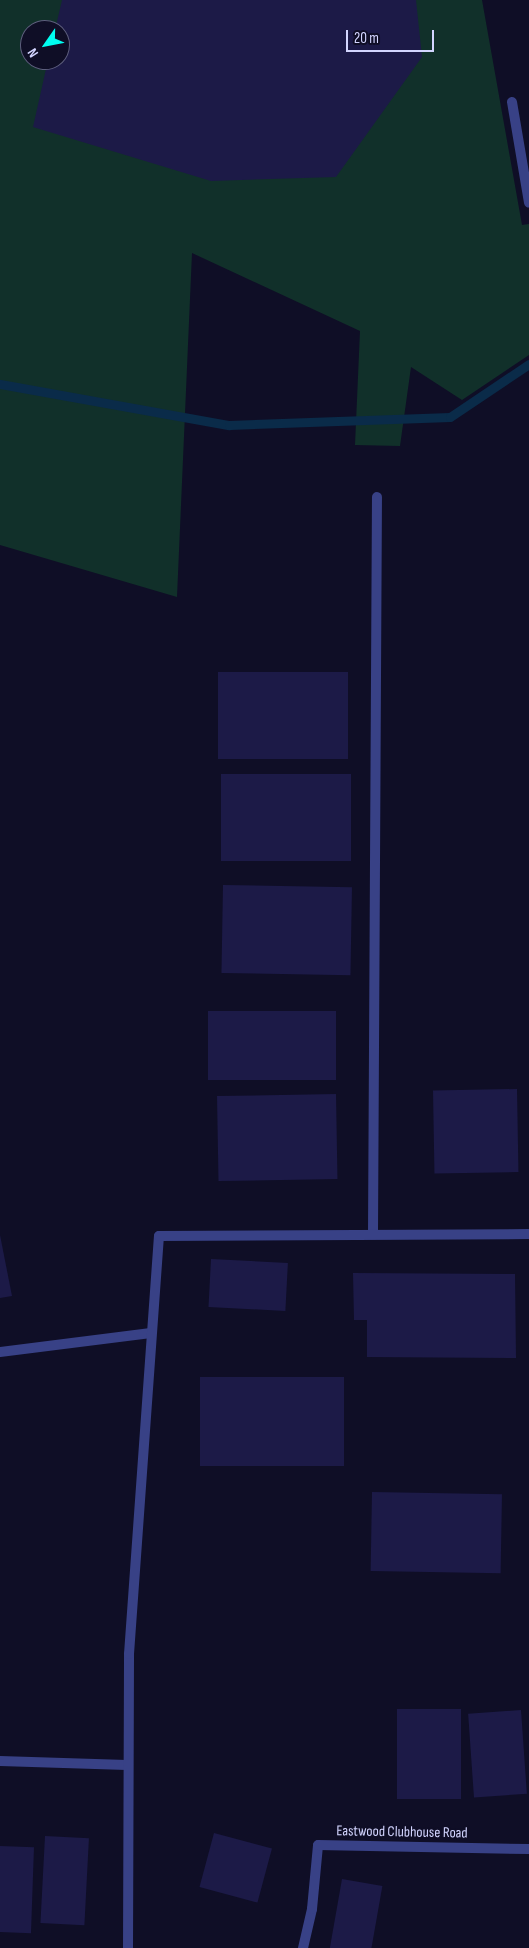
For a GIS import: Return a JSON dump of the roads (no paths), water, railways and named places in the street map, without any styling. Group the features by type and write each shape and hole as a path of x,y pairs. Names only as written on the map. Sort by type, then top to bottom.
{"street":[{"path":"512,102 529,203"},
{"path":"373,1232 377,497"},
{"path":"128,1948 127,1765 129,1654 159,1236 373,1232 529,1234"},
{"path":"0,1352 151,1332"},
{"path":"0,1761 127,1765"},
{"name":"Eastwood Clubhouse Road","path":"303,1948 312,1909 318,1845 529,1849"}],"waterway":[{"path":"0,384 229,425 450,417 529,364"}]}
